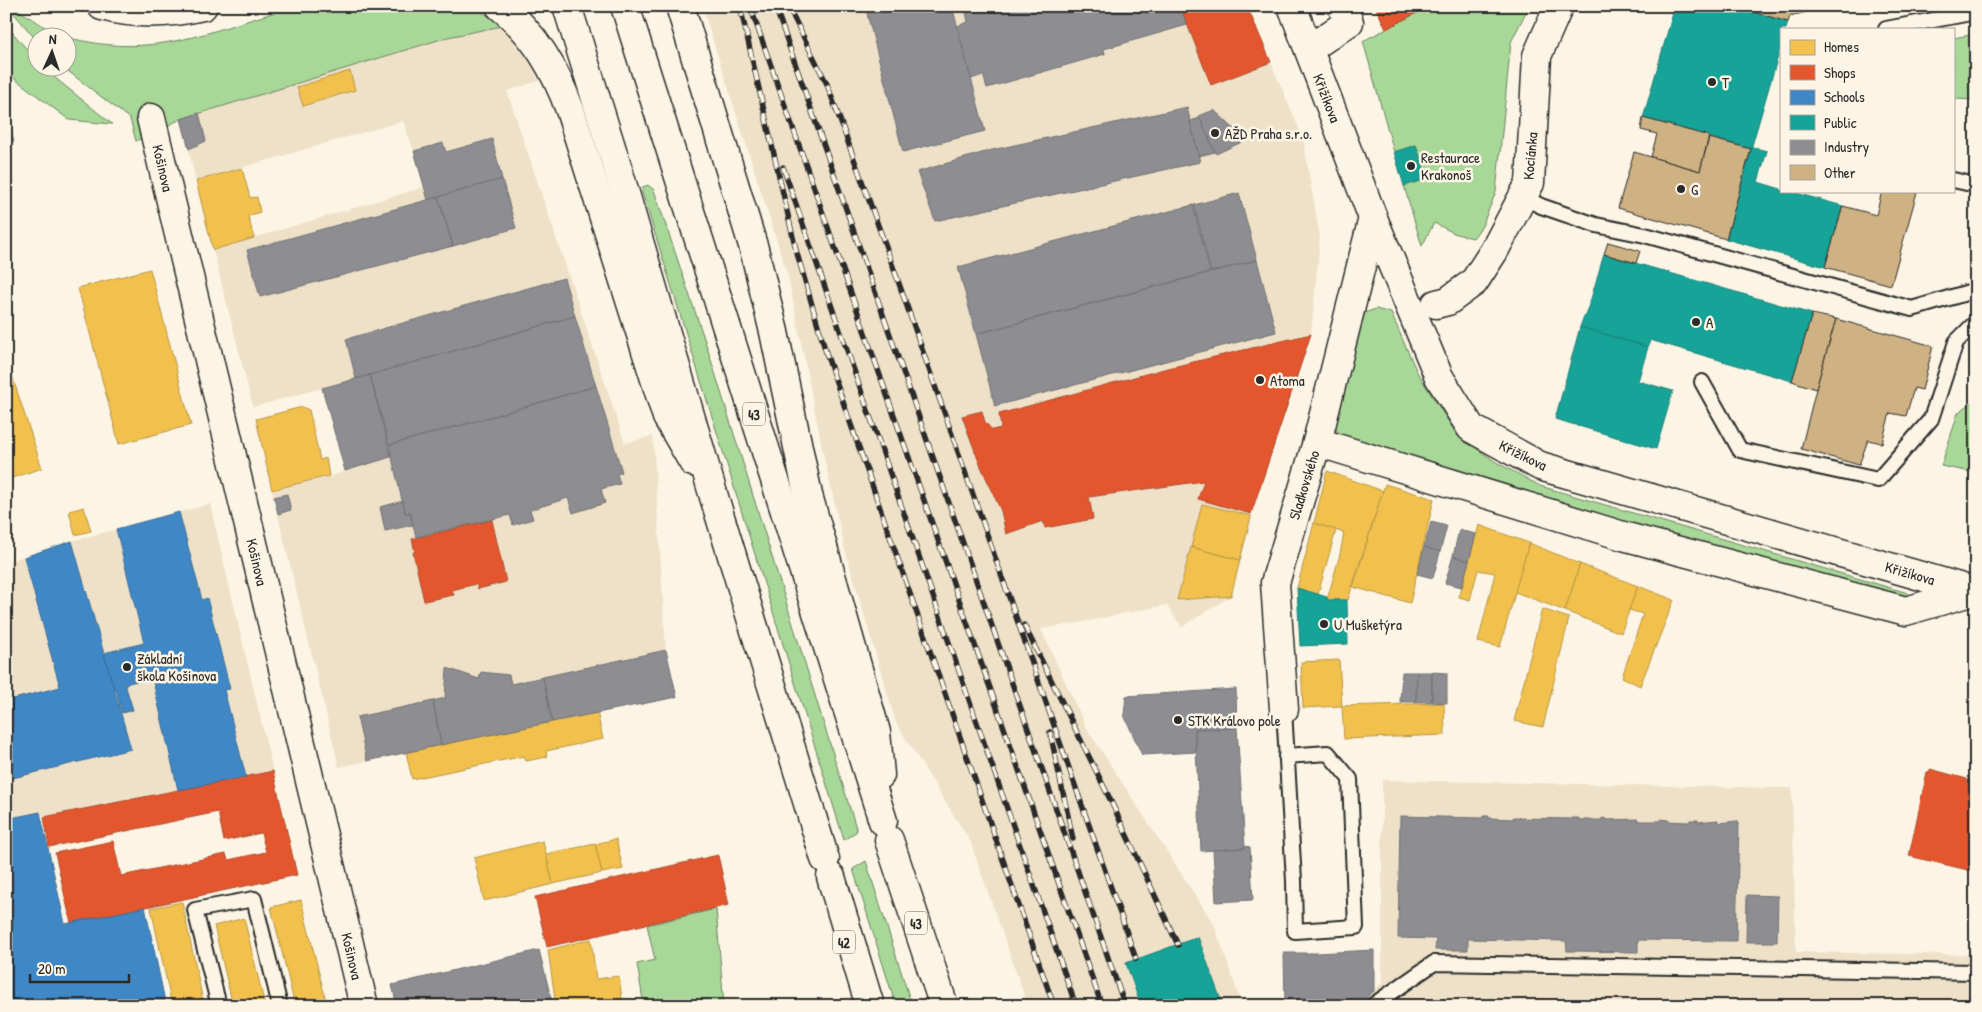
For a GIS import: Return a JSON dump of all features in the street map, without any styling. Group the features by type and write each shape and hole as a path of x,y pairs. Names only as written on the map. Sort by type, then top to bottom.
{"main road":[{"path":"102,6 143,13 169,12 203,6"},
{"path":"500,6 513,16 543,51 558,80 570,110 667,417 714,497"},
{"path":"567,6 617,166 714,497 870,1006"},
{"name":"43","path":"624,6 886,831 944,1006"},
{"name":"43","path":"680,6 762,282 808,495 876,732 886,831"},
{"name":"Křižíkova","path":"1292,6 1373,218 1438,377 1471,428 1540,466 1975,592"},
{"path":"1309,49 1349,22 1342,6"},
{"name":"Kociánka","path":"1436,304 1448,301 1474,282 1494,251 1530,183 1537,56 1558,6"},
{"name":"Košinova","path":"151,118 364,1006"},
{"name":"Sladkovského","path":"1284,709 1275,583 1317,442 1373,218"},
{"name":"Křižíkova","path":"1317,442 1623,536 1906,611 1975,592"},
{"name":"42","path":"828,868 856,1006"}],"lane":[{"path":"1891,28 1976,12"},
{"path":"1954,180 1976,184"},
{"path":"1523,197 1541,206 1596,225 1646,235 1912,309 1976,290"},
{"path":"1702,382 1740,450 1878,480 1931,419 1956,342 1976,322"},
{"name":"Sladkovského","path":"1284,709 1286,756 1294,881 1295,931 1356,927 1350,779 1328,753 1286,756"},
{"path":"220,1006 195,910 254,899 280,1006"},
{"path":"1372,1006 1434,963 1976,972"}],"shaded area":[{"path":"702,6 1247,6 1303,138 1320,238 1311,334 1251,514 1253,516 1231,596 1182,627 1166,605 1041,629 1086,727 1214,924 1242,1005 1028,1006 970,841 896,723 845,550 823,452 788,276"},
{"path":"502,26 531,62 539,81 507,91 625,443 653,436 666,650 677,697 339,767 272,491 345,471 322,388 253,407 213,250 424,187 403,121 196,181 181,119 448,37"},
{"name":"Základní škola Košinova","path":"210,504 273,771 44,817 40,812 6,819 6,562 72,541"},
{"path":"1382,780 1792,788 1796,952 1976,955 1976,1006 1356,1006 1382,983"}],"green space":[{"path":"8,6 47,28 28,28 28,30"},
{"path":"299,6 474,6 502,26 448,37 181,119 136,141 130,119 77,78 78,40 113,45 141,45 167,42 193,37"},
{"path":"1430,6 1529,6 1511,42 1496,192 1482,226 1473,238 1456,234 1434,223 1422,246 1404,186 1427,179 1416,145 1394,152 1363,41"},
{"path":"6,25 28,51 28,78 55,78 112,124 69,120 6,72"},
{"path":"1976,34 1976,100 1954,99 1954,38"},
{"path":"648,185 654,190 707,347 857,831 844,840 642,192 643,187"},
{"path":"1376,309 1391,313 1417,372 1457,435 1496,462 1540,486 1908,593 1908,601 1625,529 1346,439 1337,431 1333,418 1359,318 1364,313"},
{"path":"1976,399 1976,473 1941,466 1958,413"},
{"path":"866,861 912,1006 896,1006 853,869"},
{"path":"716,909 724,1006 644,1006 637,964 655,960 647,925"}],"building: Homes":[{"path":"350,71 355,90 303,106 297,87"},
{"path":"242,168 250,198 257,197 260,212 248,216 254,238 213,250 196,181"},
{"path":"150,269 191,425 119,444 78,288"},
{"path":"6,357 42,468 6,480"},
{"path":"302,407 309,410 320,460 326,458 329,476 272,490 256,419"},
{"path":"1327,471 1383,491 1348,600 1327,600 1344,533 1314,523"},
{"path":"1385,484 1434,499 1410,603 1353,587"},
{"path":"1202,504 1251,516 1240,560 1191,547"},
{"path":"84,507 91,531 75,535 69,511"},
{"path":"1314,523 1336,530 1318,594 1297,588"},
{"path":"1479,525 1529,543 1500,647 1478,642 1495,573 1478,570 1470,600 1459,597"},
{"path":"1529,543 1580,564 1565,611 1515,592"},
{"path":"1191,547 1240,560 1231,596 1177,600"},
{"path":"1580,564 1638,586 1621,633 1565,611"},
{"path":"1638,586 1674,600 1640,686 1622,677 1643,614 1629,610"},
{"path":"1542,609 1569,618 1543,727 1514,721"},
{"path":"1339,660 1342,706 1303,708 1301,662"},
{"path":"1444,703 1445,735 1344,739 1342,706"},
{"path":"597,712 603,739 546,751 547,757 526,761 524,756 412,779 406,752"},
{"path":"616,839 623,869 602,873 595,844"},
{"path":"543,841 553,884 484,901 474,858"},
{"path":"595,844 602,873 553,884 546,854"},
{"path":"301,900 327,1006 295,1006 271,907"},
{"path":"182,902 204,1006 172,1006 151,908"},
{"path":"244,918 265,1006 233,1006 214,926"},
{"path":"591,939 596,979 619,976 623,1006 556,1006 548,950"}],"building: Shops":[{"path":"1180,6 1247,6 1271,62 1211,85"},
{"path":"1375,6 1430,6 1386,29"},
{"path":"1311,334 1251,514 1198,499 1204,481 1089,497 1093,519 1045,528 1043,521 1006,534 1001,511 979,462 962,416 982,411 985,422 992,430 1001,428 999,414 1164,369"},
{"path":"492,520 506,582 478,589 476,584 452,590 454,595 424,601 412,539"},
{"path":"1930,769 1967,779 1967,782 1972,783 1970,790 1976,791 1976,872 1909,856 1927,772 1930,773"},
{"path":"273,771 297,875 71,923 55,853 113,841 121,876 226,854 228,860 266,852 261,833 224,841 218,812 49,847 44,817"},
{"path":"718,855 729,905 547,947 535,897"}],"building: Schools":[{"path":"179,512 202,600 207,598 230,689 224,690 246,777 178,790 152,677 125,684 133,710 122,713 104,653 144,643 116,529"},
{"path":"72,541 131,749 13,778 6,747 6,701 60,687 24,557"},
{"path":"40,812 65,924 145,907 166,1006 6,1006 6,819"}],"building: Public":[{"name":"T","path":"1675,6 1733,6 1788,22 1786,28 1780,28 1780,49 1751,149 1643,118"},
{"path":"1416,145 1427,179 1404,186 1394,152"},
{"path":"1752,147 1767,151 1758,182 1780,189 1780,192 1793,192 1843,206 1825,267 1726,239"},
{"name":"A","path":"1604,254 1812,314 1792,381 1650,340 1648,347 1580,327 1584,316 1586,316"},
{"path":"1580,327 1648,347 1638,381 1673,391 1656,449 1555,419"},
{"path":"1297,588 1327,597 1327,600 1347,600 1348,644 1300,646"},
{"path":"1198,937 1223,1006 1141,1006 1126,963"}],"building: Industry":[{"path":"865,6 952,6 985,131 903,152"},
{"path":"987,6 1180,6 1187,25 1104,49 1105,54 987,88 983,75 971,79 957,26 968,22 966,12"},
{"path":"1187,107 1200,162 935,221 917,172 992,150"},
{"path":"1214,110 1246,140 1216,154 1199,116"},
{"path":"199,113 206,141 189,149 181,119"},
{"path":"6,116 14,141 6,143"},
{"path":"1200,118 1215,152 1199,156 1190,121"},
{"path":"492,139 502,179 428,200 414,151 443,143 446,152"},
{"path":"502,179 516,228 453,246 438,197"},
{"path":"1239,193 1257,260 1211,272 1194,205"},
{"path":"438,197 453,246 260,297 247,250"},
{"path":"1193,205 1210,272 976,334 958,267"},
{"path":"1257,260 1276,332 995,406 976,334"},
{"path":"564,278 575,316 356,379 346,339"},
{"path":"575,316 596,386 389,445 370,375"},
{"path":"370,375 391,457 345,471 322,388"},
{"path":"596,386 622,472 617,474 620,484 601,489 605,503 573,513 568,498 530,510 533,519 513,525 510,515 416,537 410,512 405,513 389,445"},
{"path":"287,494 291,510 278,514 274,497"},
{"path":"403,501 405,513 410,512 413,525 385,531 380,507"},
{"path":"1431,522 1447,526 1440,552 1424,547"},
{"path":"1459,530 1476,534 1469,561 1453,556"},
{"path":"1424,547 1440,552 1433,578 1417,574"},
{"path":"1453,556 1469,561 1462,587 1445,583"},
{"path":"666,650 677,697 552,722 543,677"},
{"path":"447,668 479,679 481,672 509,675 511,684 543,677 552,722 441,745 433,701 445,698"},
{"path":"1402,672 1417,672 1416,702 1400,702"},
{"path":"1417,672 1432,672 1432,702 1416,702"},
{"path":"1432,672 1447,673 1447,703 1432,702"},
{"path":"1236,689 1237,728 1195,729 1196,752 1142,755 1124,715 1126,696"},
{"path":"433,701 441,745 367,761 357,717"},
{"path":"1237,728 1245,848 1201,851 1195,729"},
{"path":"1400,816 1483,818 1483,816 1489,816 1489,818 1513,819 1513,817 1579,818 1579,820 1602,820 1602,818 1607,820 1638,819 1638,821 1661,821 1661,819 1689,822 1690,820 1698,820 1698,822 1718,820 1718,823 1737,821 1739,823 1736,941 1638,940 1638,952 1567,951 1566,941 1468,939 1468,950 1435,950 1436,939 1398,938"},
{"path":"1245,846 1250,847 1253,900 1216,902 1213,850 1245,848"},
{"path":"1747,895 1778,896 1777,942 1746,942"},
{"path":"539,950 553,1006 397,1006 392,985"},
{"path":"1374,950 1374,991 1356,1006 1285,1006 1284,953"}],"building: Other":[{"path":"1733,6 1832,6 1790,16 1788,22"},
{"path":"1643,118 1709,136 1700,171 1651,157 1657,134 1641,130"},
{"name":"G","path":"1709,138 1751,149 1726,239 1618,208 1634,152 1700,171"},
{"path":"1882,192 1917,192 1891,285 1825,267 1843,206 1876,215"},
{"path":"1608,242 1640,251 1636,263 1604,254"},
{"path":"1812,314 1836,319 1816,389 1792,381"},
{"path":"1836,319 1933,346 1922,390 1914,388 1906,416 1890,413 1882,443 1868,440 1859,465 1801,449"}],"railway":[{"path":"740,6 796,250 827,356 1054,1006"},
{"path":"750,6 1102,1006"},
{"path":"775,6 1125,1006"},
{"path":"788,6 827,84 1136,959"},
{"path":"783,167 1076,1006"},
{"path":"1024,625 1108,795 1178,945"},
{"path":"1050,732 1073,839"}],"place":[{"name":"T","path":"1712,82"},
{"name":"AŽD Praha s.r.o.","path":"1215,133"},
{"name":"Restaurace Krakonoš","path":"1411,166"},
{"name":"G","path":"1681,189"},
{"name":"A","path":"1696,322"},
{"name":"Atoma","path":"1260,380"},
{"name":"U Mušketýra","path":"1324,624"},
{"name":"Základní škola Košinova","path":"127,667"},
{"name":"STK Královo pole","path":"1178,720"}]}
